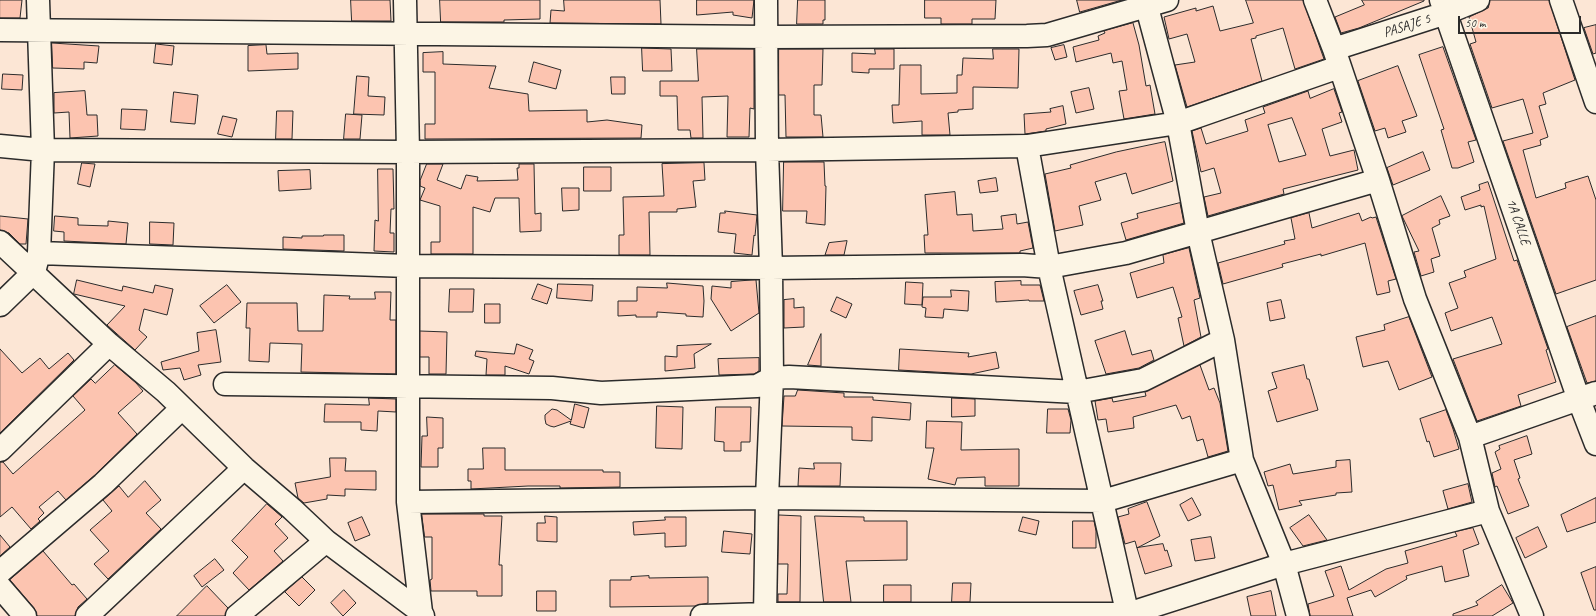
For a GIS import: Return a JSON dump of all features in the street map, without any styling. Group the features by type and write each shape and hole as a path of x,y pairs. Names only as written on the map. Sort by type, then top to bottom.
{"street":[{"path":"0,305 36,263 43,150 38,0"},
{"path":"405,0 408,152 408,502 422,614"},
{"path":"765,615 767,498 772,378 771,268 767,150 766,0"},
{"path":"0,30 766,37 1019,36 1047,35 1145,3 1167,0"},
{"path":"1316,0 1378,180 1415,299 1470,436 1488,511 1532,616"},
{"name":"PASAJE 5","path":"0,146 43,150 408,152 767,150 1027,146 1178,123 1337,58 1443,7 1478,0"},
{"path":"1561,0 1596,102"},
{"path":"1145,3 1178,123 1198,232 1223,340 1242,460 1284,564 1298,616"},
{"name":"1A CALLE","path":"1443,7 1587,396 1596,444"},
{"path":"1027,146 1049,267 1128,615"},
{"path":"36,263 771,268 1022,265 1049,267 1126,253 1378,180"},
{"path":"0,242 36,263 109,344 166,392 181,409 244,468 292,508 326,541 422,614"},
{"path":"225,384 409,385 552,388 601,393 757,386 772,378 789,377 1077,392 1143,380 1223,340"},
{"path":"0,450 109,344"},
{"path":"1470,436 1587,396"},
{"path":"0,572 103,484 181,409"},
{"path":"408,502 767,498 1103,501 1242,460"},
{"path":"87,616 244,468"},
{"path":"702,616 1128,615 1284,564 1488,511"},
{"path":"237,616 326,541"},
{"path":"0,587 25,616"}],"building":[{"path":"0,0 22,0 20,18 0,18"},
{"path":"351,0 390,0 391,21 352,21"},
{"path":"440,0 540,0 540,19 504,20 504,22 441,22"},
{"path":"564,0 660,0 661,24 550,23 551,10 564,11"},
{"path":"697,0 754,0 752,18 733,15 733,12 697,15"},
{"path":"798,0 825,0 825,20 823,20 823,24 797,24"},
{"path":"925,0 996,0 995,19 972,19 972,24 941,24 941,18 925,18"},
{"path":"1077,0 1122,0 1080,12"},
{"path":"1246,0 1303,0 1324,59 1295,69 1283,28 1256,36 1256,38 1251,39 1262,81 1187,107 1175,65 1195,62 1187,34 1169,39 1164,17 1196,8 1196,11 1213,6 1220,31 1253,23"},
{"path":"1362,0 1424,1 1359,28 1341,33 1335,17 1364,5"},
{"path":"1490,0 1549,0 1575,80 1543,93 1546,104 1539,106 1548,137 1540,140 1541,145 1523,150 1536,198 1566,188 1565,183 1588,176 1596,200 1596,280 1556,294 1503,141 1533,133 1523,99 1492,108 1470,44 1476,42 1469,17 1488,8"},
{"path":"1133,23 1139,45 1146,86 1150,85 1155,114 1124,119 1119,91 1127,90 1122,61 1113,63 1111,53 1076,62 1073,47 1099,40 1098,36 1105,33 1104,31"},
{"path":"1596,25 1596,53 1593,54 1584,28"},
{"path":"52,43 99,46 97,63 84,62 84,69 53,68"},
{"path":"156,44 174,46 172,65 154,63"},
{"path":"266,45 267,54 298,53 298,69 248,71 248,46"},
{"path":"1064,45 1067,57 1055,60 1051,48"},
{"path":"1443,47 1476,140 1468,142 1474,162 1458,168 1452,168 1441,130 1444,129 1419,55"},
{"path":"642,48 671,49 672,71 643,71"},
{"path":"697,49 754,49 754,109 750,108 749,137 727,137 728,96 702,97 703,138 691,138 690,130 678,130 677,96 660,96 660,81 698,81"},
{"path":"779,49 823,49 822,85 814,85 814,115 821,115 823,137 786,137 785,95 779,95"},
{"path":"875,49 894,49 894,69 869,69 869,73 852,72 852,53 875,54"},
{"path":"993,49 1019,49 1018,88 973,87 973,109 958,110 958,112 948,113 950,135 922,135 922,121 893,123 892,105 899,105 900,65 921,65 921,94 957,93 957,75 962,75 963,58 993,59"},
{"path":"443,52 443,64 496,66 489,88 528,94 529,111 587,110 587,122 607,120 642,125 641,138 425,139 425,124 435,124 435,72 423,72 423,53"},
{"path":"534,62 561,70 556,89 529,82"},
{"path":"1398,66 1417,116 1402,121 1406,132 1388,138 1385,128 1375,131 1358,81"},
{"path":"3,74 23,75 22,90 2,89"},
{"path":"357,76 369,77 368,96 385,97 384,115 354,114"},
{"path":"611,77 625,77 625,94 612,94"},
{"path":"1089,88 1094,109 1076,113 1071,92"},
{"path":"1334,89 1342,112 1339,113 1342,122 1322,129 1330,156 1354,150 1358,170 1283,189 1284,194 1208,216 1204,197 1221,193 1214,168 1201,172 1192,131 1201,128 1206,144 1248,131 1245,120 1265,113 1263,107 1308,91 1310,98","holes":["1292,118 1306,155 1279,162 1268,125"]},
{"path":"85,91 87,115 97,115 98,136 70,138 69,112 54,113 54,93"},
{"path":"174,92 198,95 195,124 171,122"},
{"path":"1063,106 1066,124 1046,129 1046,131 1025,134 1024,114 1051,112 1050,109"},
{"path":"122,109 147,110 145,130 121,129"},
{"path":"277,111 293,111 292,139 276,139"},
{"path":"346,114 362,115 360,139 344,139"},
{"path":"223,116 237,119 232,137 218,134"},
{"path":"1165,142 1173,181 1132,194 1126,173 1095,182 1101,200 1079,206 1083,225 1055,231 1045,174 1071,168 1070,165 1116,152"},
{"path":"1423,152 1430,170 1393,185 1387,168"},
{"path":"784,162 824,162 826,186 825,225 806,223 807,211 783,211"},
{"path":"82,163 95,164 90,187 78,184"},
{"path":"704,163 705,180 693,181 696,207 677,209 677,212 649,212 650,255 619,255 619,235 624,235 623,197 664,196 662,164"},
{"path":"427,164 443,164 437,180 461,189 466,175 478,177 477,181 518,180 517,168 519,168 519,164 534,164 535,214 541,213 541,231 520,232 519,198 495,198 490,212 473,207 473,254 431,254 431,242 440,242 440,206 420,200 425,188 420,186 420,181"},
{"path":"584,167 611,167 611,191 584,191"},
{"path":"378,169 393,169 394,209 391,209 390,233 394,233 394,252 374,251 375,220 378,221"},
{"path":"310,170 311,189 279,191 278,171"},
{"path":"996,178 998,191 980,193 978,181"},
{"path":"1488,182 1514,261 1517,260 1548,349 1546,350 1556,382 1518,395 1521,406 1477,421 1453,359 1502,344 1492,317 1451,331 1445,313 1458,308 1449,283 1466,277 1464,271 1496,259 1484,206 1481,207 1481,205 1465,210 1461,197 1480,190 1479,185"},
{"path":"562,188 579,188 579,210 563,211"},
{"path":"955,192 957,215 972,214 973,231 1003,229 1001,216 1016,214 1017,224 1028,222 1033,248 1020,251 1020,253 925,253 924,235 928,235 925,195"},
{"path":"1441,196 1450,216 1439,220 1440,224 1432,228 1440,256 1431,259 1434,272 1421,276 1414,252 1419,251 1402,216"},
{"path":"1180,203 1184,223 1126,240 1121,223 1138,218 1137,214"},
{"path":"725,211 757,215 752,255 734,253 736,234 718,232 720,213 725,213"},
{"path":"1309,213 1312,228 1359,213 1362,221 1371,217 1376,217 1396,279 1388,281 1390,292 1377,295 1365,243 1321,256 1321,254 1282,264 1283,267 1223,284 1218,263 1285,244 1284,241 1295,239 1291,218"},
{"path":"0,216 28,219 26,244 20,244 9,233 0,230"},
{"path":"55,216 78,218 78,225 108,226 108,221 128,223 126,244 64,241 64,232 54,231"},
{"path":"150,222 174,223 173,245 150,244"},
{"path":"344,235 344,251 283,249 283,237 302,238 302,236"},
{"path":"847,241 844,255 825,255 829,243"},
{"path":"1189,248 1200,298 1194,300 1201,337 1184,346 1178,318 1182,317 1173,287 1137,298 1130,273 1164,263 1163,255"},
{"path":"77,280 122,291 123,286 153,293 155,285 173,289 167,315 144,309 139,330 147,337 135,350 107,325 125,306 74,294"},
{"path":"756,280 759,313 731,331 711,299 712,286 731,288 731,282"},
{"path":"1021,281 1021,285 1040,285 1044,301 1029,300 996,302 995,282"},
{"path":"906,282 923,283 922,305 905,304"},
{"path":"667,283 703,286 703,317 657,312 657,317 636,317 636,315 618,316 618,301 637,301 637,287 667,288"},
{"path":"538,284 552,289 547,304 532,299"},
{"path":"558,284 593,285 592,301 557,298"},
{"path":"227,285 241,302 214,323 200,306"},
{"path":"1098,285 1103,301 1101,301 1103,309 1081,315 1074,291"},
{"path":"450,289 474,289 473,312 449,312"},
{"path":"951,290 969,291 968,311 944,309 943,318 925,317 926,308 922,307 923,297 951,297"},
{"path":"375,292 391,292 390,320 396,320 396,374 301,372 302,344 270,343 269,362 249,361 250,328 246,328 247,303 297,303 298,331 323,331 324,295 350,296 349,299 375,299"},
{"path":"837,297 852,304 846,318 831,311"},
{"path":"794,299 794,308 804,307 804,327 784,328 784,300"},
{"path":"1281,300 1285,318 1270,321 1267,303"},
{"path":"485,304 500,304 500,323 485,323"},
{"path":"1596,316 1596,381 1587,383 1567,327"},
{"path":"1409,317 1432,377 1399,390 1388,361 1363,367 1356,337 1385,330 1384,325"},
{"path":"216,330 221,362 198,365 201,375 184,380 180,368 163,370 161,362 199,351 197,333"},
{"path":"420,331 447,332 446,374 429,374 429,357 420,357"},
{"path":"1125,331 1132,355 1151,350 1154,360 1139,368 1106,374 1095,341"},
{"path":"821,334 821,366 808,365"},
{"path":"517,344 533,350 529,359 534,361 529,374 505,366 505,375 486,375 487,359 475,356 476,351 514,354"},
{"path":"711,344 694,354 695,368 665,371 665,356 677,357 677,346"},
{"path":"0,349 22,373 40,358 49,369 68,353 74,360 0,433"},
{"path":"900,349 969,353 968,357 996,352 999,368 971,374 899,370"},
{"path":"759,358 759,371 754,374 719,375 718,359"},
{"path":"115,365 143,391 118,413 137,434 95,475 66,500 58,491 39,507 44,513 38,519 40,521 31,529 12,507 0,517 0,462 3,462 13,474 85,410 73,396 91,379 95,383"},
{"path":"1200,365 1209,390 1214,388 1220,403 1228,451 1208,457 1203,439 1197,441 1190,416 1182,419 1176,405 1133,417 1134,428 1108,432 1106,419 1098,420 1095,401 1112,398 1113,402 1146,396 1145,392"},
{"path":"1304,365 1307,379 1309,379 1318,410 1277,422 1268,391 1277,388 1272,373"},
{"path":"798,390 844,393 844,397 873,397 873,400 911,403 910,420 872,417 872,441 852,440 852,427 782,426 784,396 795,396"},
{"path":"369,398 396,399 396,412 378,411 377,431 361,430 361,422 324,422 325,404 369,405"},
{"path":"952,398 975,399 975,416 952,417"},
{"path":"575,404 589,408 584,428 570,424 571,421 554,427 546,424 545,415 552,409 557,410 571,420"},
{"path":"657,406 683,407 682,449 656,448"},
{"path":"716,407 751,407 750,442 741,442 741,451 724,451 724,442 715,441"},
{"path":"1048,409 1068,409 1071,420 1070,433 1047,433"},
{"path":"1446,410 1459,449 1434,457 1429,441 1427,442 1420,419"},
{"path":"427,417 443,418 443,448 438,448 438,467 421,467 422,436 427,436"},
{"path":"927,421 962,422 961,450 1019,449 1019,486 985,486 985,477 957,478 955,485 928,479 934,448 926,448"},
{"path":"1527,436 1532,454 1514,460 1520,478 1518,479 1529,506 1508,514 1497,486 1495,487 1492,473 1501,469 1495,452 1500,449 1499,446"},
{"path":"483,448 505,448 505,470 603,470 603,472 620,472 620,487 560,488 560,486 528,486 471,489 471,481 468,481 468,469 483,469"},
{"path":"330,458 346,458 345,471 376,471 376,490 345,489 345,496 327,495 327,499 304,503 298,498 295,483 330,477"},
{"path":"1350,460 1352,492 1336,493 1336,495 1299,501 1302,505 1279,510 1273,485 1268,486 1264,472 1290,464 1293,474 1336,467 1336,461"},
{"path":"814,463 841,463 840,486 798,486 799,468 814,469"},
{"path":"145,481 161,500 146,513 161,529 108,579 94,564 109,551 90,530 112,511 103,500 119,486 128,497"},
{"path":"1468,484 1472,502 1448,509 1443,491"},
{"path":"1192,498 1201,515 1188,521 1180,505"},
{"path":"1596,498 1596,522 1567,532 1561,515"},
{"path":"1147,502 1160,536 1137,548 1135,541 1125,544 1118,517 1129,514 1128,509"},
{"path":"267,504 282,517 275,524 288,538 274,551 283,561 249,590 233,573 248,557 232,541"},
{"path":"422,514 484,514 484,516 502,516 499,565 502,565 502,596 477,596 477,591 431,591 430,580 432,579 432,537 425,537"},
{"path":"779,515 801,516 800,602 778,602 778,594 787,594 788,564 778,564"},
{"path":"1309,515 1327,540 1303,546 1290,528"},
{"path":"545,516 557,517 557,542 537,541 537,523 545,523"},
{"path":"815,516 864,517 864,521 907,521 907,560 846,561 851,602 824,602"},
{"path":"362,517 370,535 355,541 348,523"},
{"path":"665,517 686,517 686,546 665,547 665,533 634,535 633,522 665,520"},
{"path":"1023,517 1039,521 1036,535 1019,531"},
{"path":"1073,521 1094,521 1096,531 1096,548 1073,548"},
{"path":"1538,527 1547,547 1525,558 1516,538"},
{"path":"1473,528 1479,544 1463,550 1469,576 1445,582 1442,566 1406,576 1407,579 1375,597 1371,590 1347,598 1353,616 1310,616 1308,604 1334,596 1325,571 1341,566 1349,590 1386,569 1408,563 1405,551 1457,536 1455,532"},
{"path":"724,531 752,534 750,554 722,552"},
{"path":"0,535 10,547 0,556"},
{"path":"1211,537 1215,558 1195,561 1191,540"},
{"path":"1163,544 1165,551 1167,550 1172,566 1145,574 1137,548"},
{"path":"43,551 72,585 74,584 87,599 78,607 75,616 37,616 34,608 10,580"},
{"path":"215,559 224,570 202,587 194,576"},
{"path":"1596,567 1596,610 1594,610 1581,573"},
{"path":"649,576 649,578 708,577 708,603 695,606 610,607 610,580 631,580 631,577"},
{"path":"302,577 315,590 299,606 285,592"},
{"path":"953,583 971,583 970,602 952,602"},
{"path":"884,585 911,585 911,602 884,602"},
{"path":"1502,585 1513,603 1492,616 1453,616 1453,614 1478,605 1476,602"},
{"path":"207,586 228,608 225,616 177,616"},
{"path":"344,590 356,603 343,616 331,603"},
{"path":"537,591 556,591 556,611 537,611"},
{"path":"1271,591 1276,616 1251,616 1247,597"}]}
